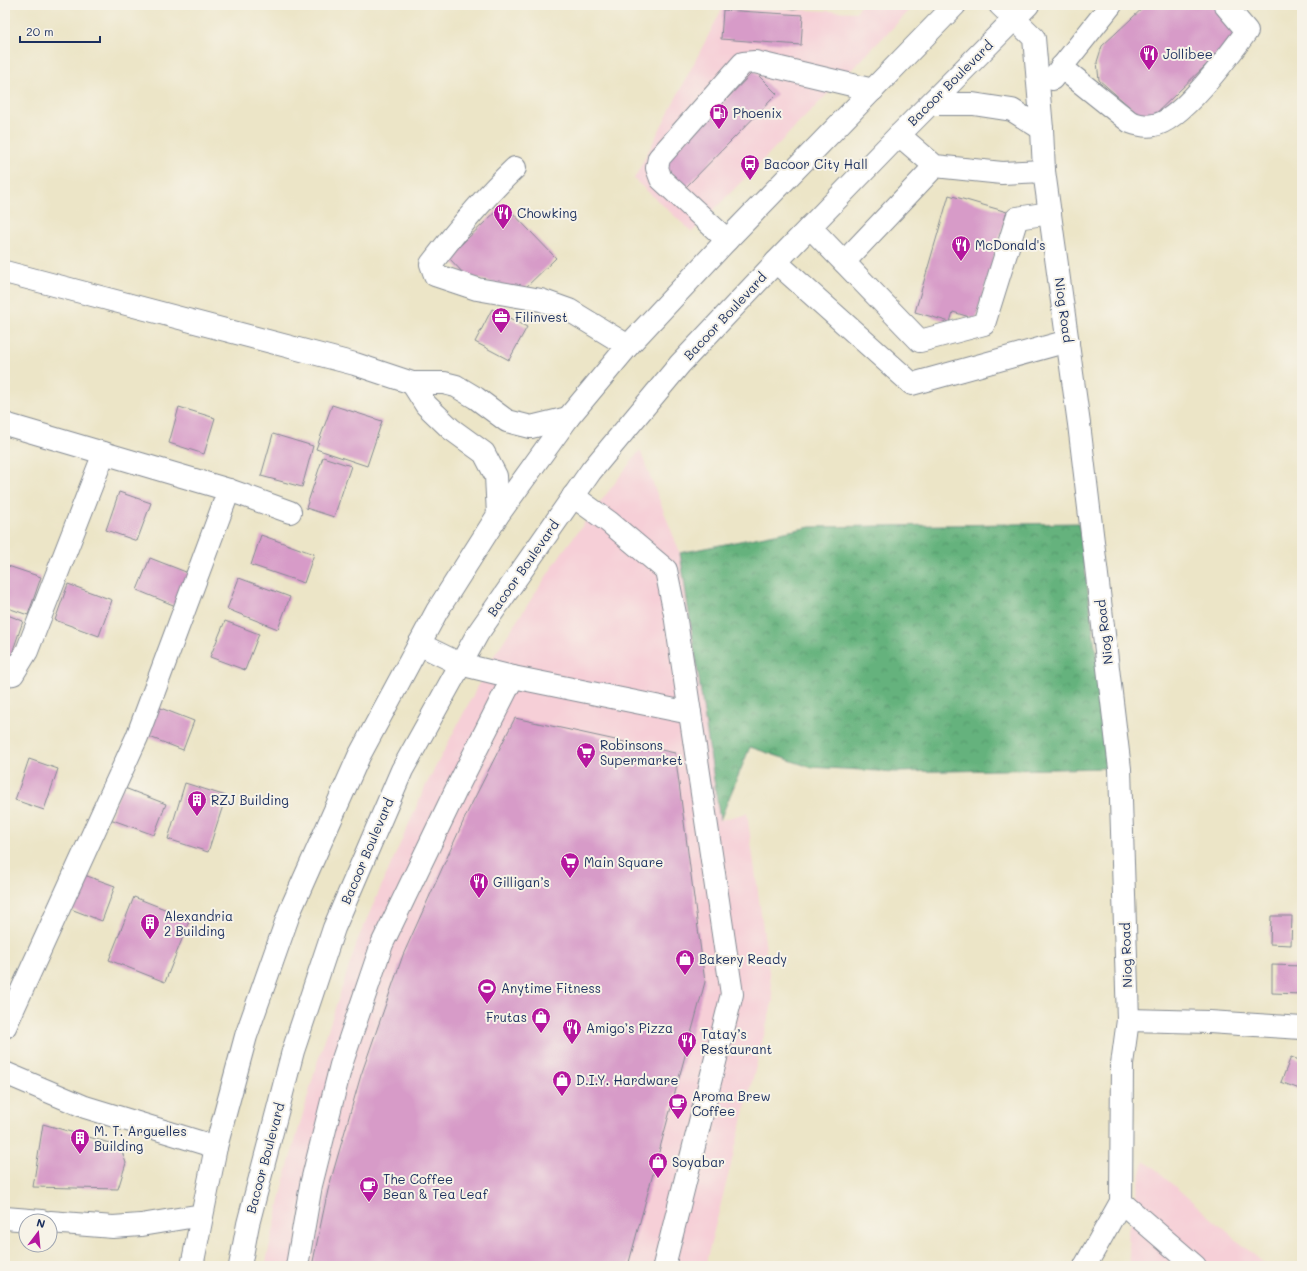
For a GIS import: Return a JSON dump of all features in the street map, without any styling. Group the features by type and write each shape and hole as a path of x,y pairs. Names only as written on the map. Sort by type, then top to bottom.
{"street":[{"path":"192,1266 216,1147 246,1036 290,911 360,756 437,611 498,515 568,418 628,346 727,240 955,5"},
{"path":"1039,96 1111,5"},
{"path":"1061,67 1130,122 1141,126 1155,125 1177,114 1219,68 1247,31 1225,5"},
{"name":"Niog Road","path":"1014,10 1034,38 1044,171 1080,432 1120,769 1128,1020 1122,1064 1121,1202 1085,1266"},
{"name":"Bacoor Boulevard","path":"240,1266 248,1224 293,1051 334,928 402,770 478,633 591,471 680,364 776,262 931,104 1014,10"},
{"path":"727,240 661,179 657,168 659,158 743,63 755,62 873,90"},
{"path":"931,104 973,104 1012,110 1042,129"},
{"path":"899,135 935,166 1002,173 1044,171"},
{"path":"844,262 935,166"},
{"path":"515,168 494,188 431,264 435,275 477,289 541,300 569,310 628,346"},
{"path":"810,227 920,341 984,324 1017,218 1050,213"},
{"path":"776,262 912,384 1068,341"},
{"path":"5,272 355,364 412,383 456,386 476,398 506,421 531,427 568,418"},
{"path":"412,383 426,405 451,429 484,453 496,476 498,515"},
{"path":"5,424 229,490 290,512"},
{"path":"5,675 13,674 27,651 104,452"},
{"path":"5,1027 137,737 229,490"},
{"path":"573,496 609,522 666,570 675,614 732,994 664,1266"},
{"path":"419,644 460,664 513,677 690,713"},
{"path":"297,1266 311,1185 341,1065 382,944 456,790 513,677"},
{"path":"1128,1020 1209,1022 1302,1028"},
{"path":"5,1073 86,1107 216,1147"},
{"path":"1121,1202 1195,1266"},
{"path":"58,1223 113,1227 140,1225 202,1215"},
{"path":"5,1218 18,1219"}],"shaded area":[{"path":"861,5 915,5 692,232 634,179 723,7 856,12"},
{"name":"Main Square","path":"640,450 680,553 720,820 747,813 773,1000 705,1266 265,1266 287,1170 318,1060 358,939 426,785 493,657 563,551"},
{"path":"1144,1160 1267,1266 1130,1266 1128,1231"}],"green space":[{"path":"784,5 813,5 794,10"},
{"path":"1079,523 1111,768 895,772 810,767 750,747 720,820 680,553 810,527"}],"building":[{"name":"Jollibee","path":"1146,5 1213,5 1227,18 1235,37 1147,122 1099,80 1097,62 1102,46"},
{"path":"723,10 803,15 801,45 721,39"},
{"name":"Phoenix","path":"754,71 777,94 685,188 662,165"},
{"name":"McDonald's","path":"949,195 1007,212 976,319 953,312 950,322 915,312"},
{"name":"Chowking","path":"504,204 556,258 522,291 465,275 448,257"},
{"name":"Filinvest","path":"492,309 527,327 509,360 475,342"},
{"path":"332,405 382,421 367,466 316,449"},
{"path":"179,407 215,418 204,454 169,443"},
{"path":"273,434 313,446 302,487 261,476"},
{"path":"323,457 351,466 334,517 306,508"},
{"path":"119,492 151,503 137,541 106,530"},
{"path":"261,535 314,554 304,583 251,565"},
{"path":"150,558 191,574 178,607 137,590"},
{"path":"5,565 41,577 28,615 5,607"},
{"path":"239,578 290,597 278,629 227,609"},
{"path":"68,584 112,600 99,636 55,620"},
{"path":"5,614 23,621 9,662 5,661"},
{"path":"225,621 259,634 245,670 210,657"},
{"path":"158,707 194,721 183,750 147,736"},
{"path":"515,718 675,753 705,982 628,1266 312,1266 328,1190 361,1075 403,955 468,811"},
{"path":"29,759 58,769 44,810 15,800"},
{"name":"RZJ Building","path":"185,783 226,796 208,852 168,839"},
{"path":"122,787 166,804 154,835 110,819"},
{"path":"76,872 115,886 102,921 63,906"},
{"name":"Alexandria 2 Building","path":"134,897 190,919 165,982 109,960"},
{"path":"1271,916 1292,916 1291,945 1270,944"},
{"path":"1272,965 1302,966 1302,994 1272,993"},
{"path":"1291,1057 1302,1061 1302,1090 1281,1082"},
{"name":"M. T. Arguelles Building","path":"43,1124 120,1146 126,1163 118,1189 33,1187"}],"place":[{"name":"Jollibee","path":"1149,71"},
{"name":"Phoenix","path":"719,130"},
{"name":"Bacoor City Hall","path":"750,181"},
{"name":"Chowking","path":"503,230"},
{"name":"McDonald's","path":"961,262"},
{"name":"Filinvest","path":"501,334"},
{"name":"Robinsons Supermarket","path":"586,769"},
{"name":"RZJ Building","path":"197,817"},
{"name":"Main Square","path":"570,879"},
{"name":"Gilligan’s","path":"479,899"},
{"name":"Alexandria 2 Building","path":"150,940"},
{"name":"Bakery Ready","path":"685,976"},
{"name":"Anytime Fitness","path":"487,1005"},
{"name":"Frutas","path":"541,1034"},
{"name":"Amigo’s Pizza","path":"572,1045"},
{"name":"Tatay’s Restaurant","path":"687,1058"},
{"name":"D.I.Y. Hardware","path":"562,1097"},
{"name":"Aroma Brew Coffee","path":"678,1120"},
{"name":"M. T. Arguelles Building","path":"80,1155"},
{"name":"Soyabar","path":"658,1179"},
{"name":"The Coffee Bean & Tea Leaf","path":"369,1203"}]}
